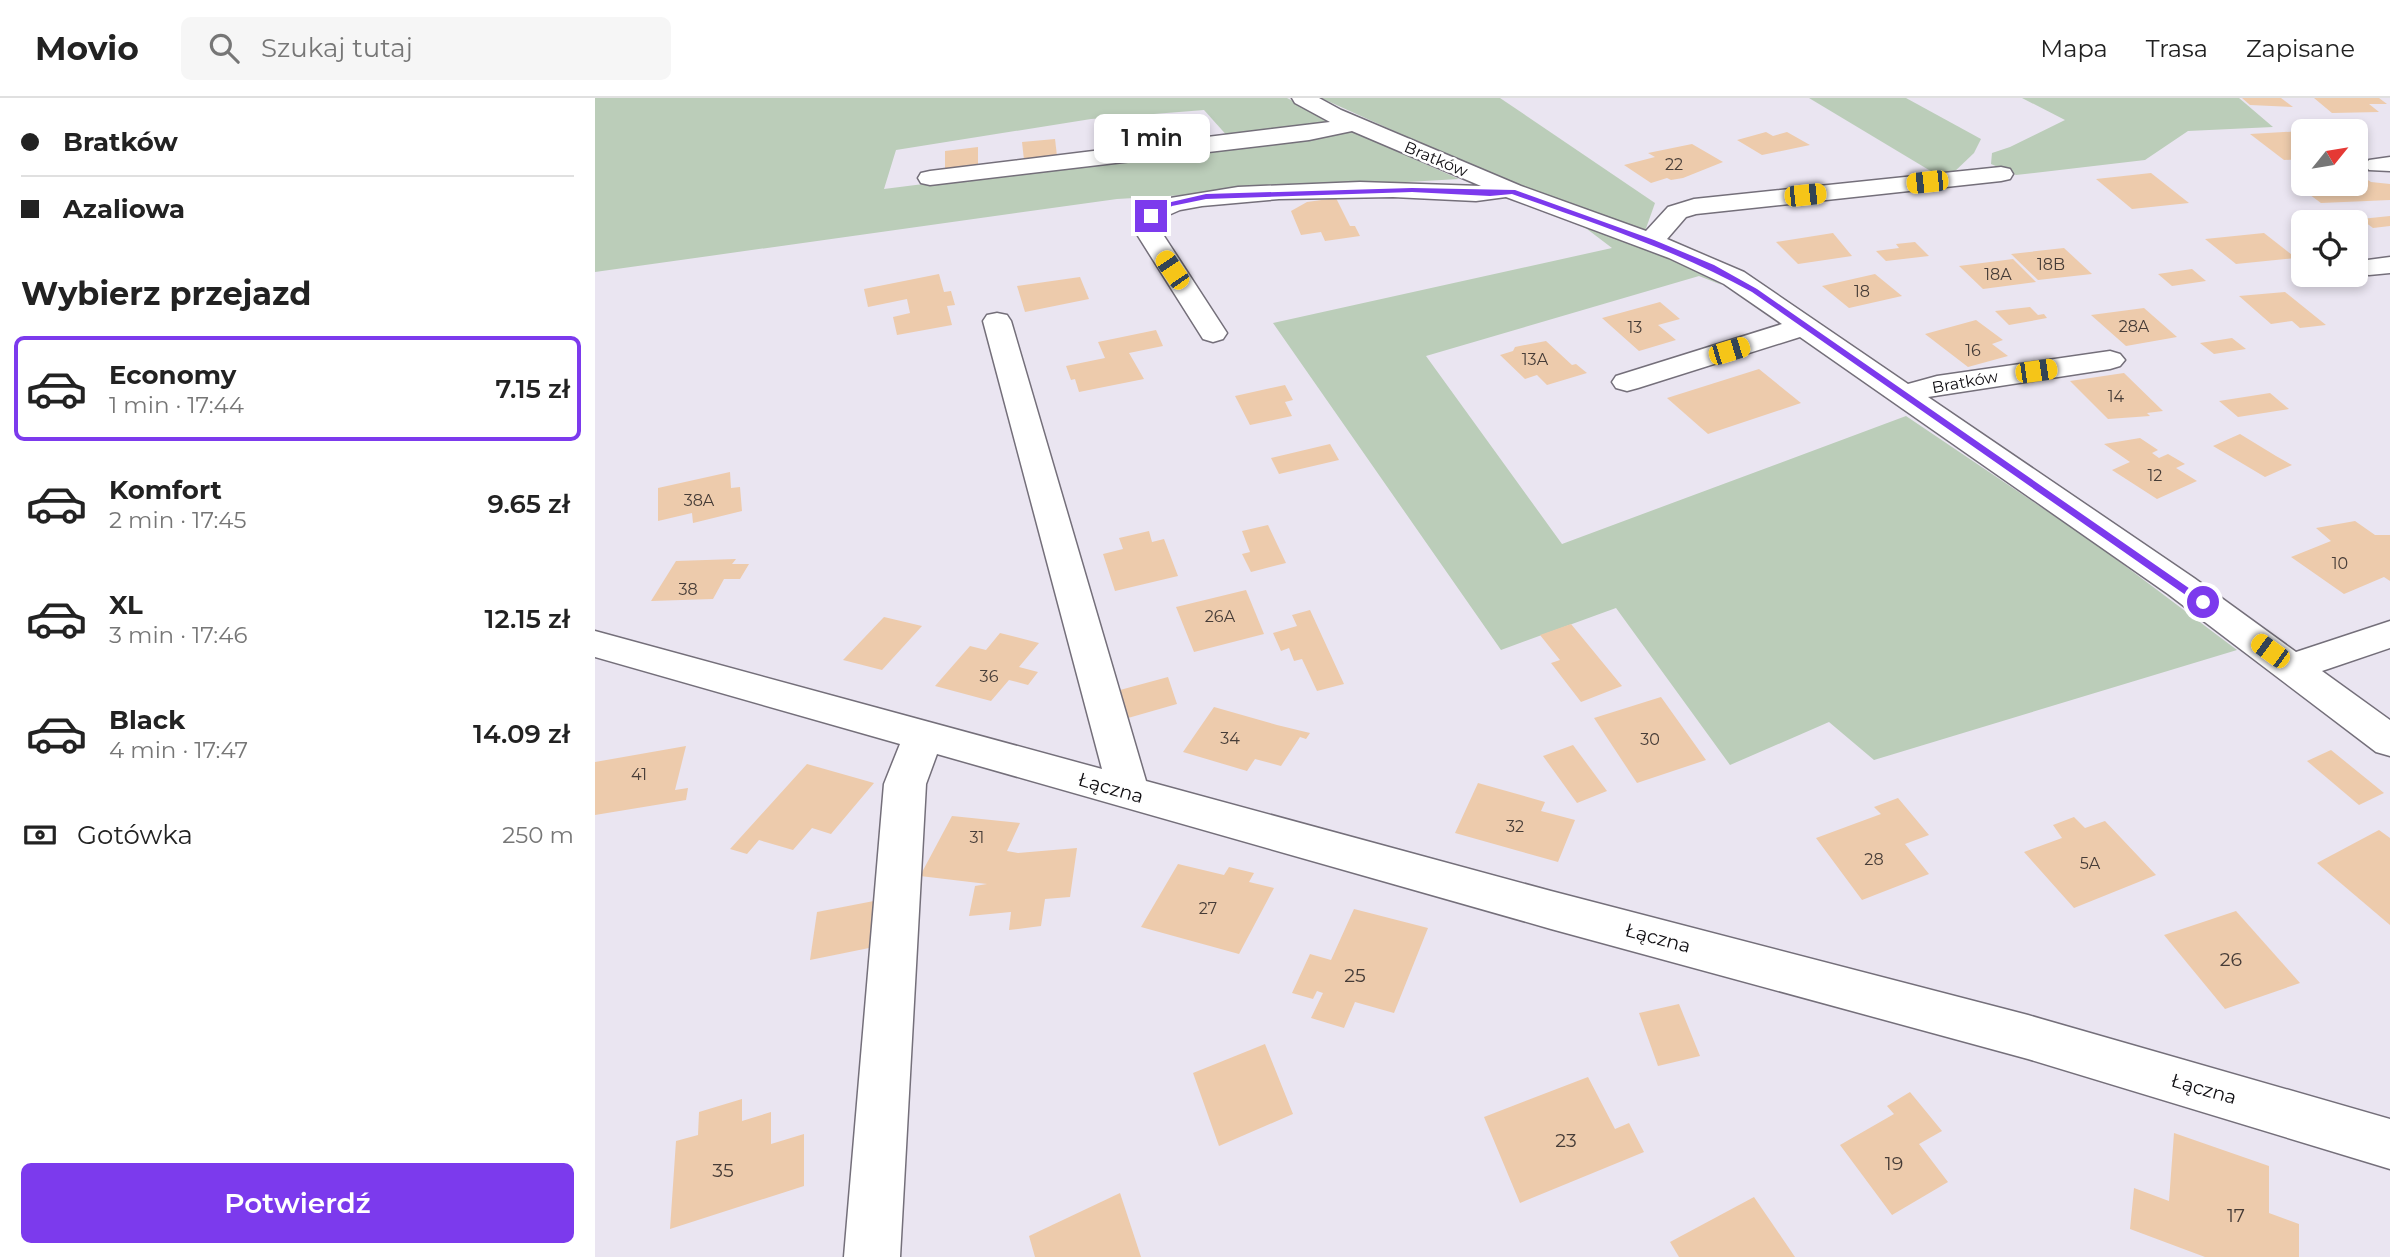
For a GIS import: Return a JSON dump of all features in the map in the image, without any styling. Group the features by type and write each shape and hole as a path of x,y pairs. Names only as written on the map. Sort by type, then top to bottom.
{"street":[{"name":"Bratków","path":"1303,98 1356,124 1512,191 1651,242 1734,278 2181,586 2390,741"},
{"path":"930,178 1309,133 1356,124"},
{"path":"1651,242 1677,212 1694,207 2001,174"},
{"path":"1213,333 1151,236 1149,220 1164,206 1191,198 1242,194 1412,190 1490,194 1512,191"},
{"path":"997,321 1129,793"},
{"path":"1627,382 1806,326"},
{"name":"Bratków","path":"1904,395 1937,385 2110,360"},
{"path":"2292,667 2390,634"},
{"name":"Łączna","path":"595,644 1129,793 2028,1037 2390,1144"},
{"path":"872,1257 905,784 925,735"}],"green space":[{"path":"595,98 1287,98 1339,124 1230,139 1204,110 1091,119 896,150 884,189 1349,130 1459,179 1117,199 595,272"},
{"path":"1321,98 1500,98 1655,203 1644,234 1507,182"},
{"path":"1809,98 1906,98 1981,139 1974,153 1952,174 1934,173"},
{"path":"2022,98 2239,98 2273,127 2188,131 2145,160 2016,175 1991,164 1992,153 2065,120"},
{"path":"1583,226 1685,262 1722,285 1699,276 1426,356 1562,544 1906,416 2096,544 2237,650 1874,760 1829,722 1730,765 1616,608 1501,650 1273,323 1612,248"}],"building":[{"path":"2242,98 2281,98 2293,107 2250,105"},
{"path":"2314,98 2379,98 2387,104 2369,104 2379,112 2332,113"},
{"path":"1186,126 1191,142 1159,146 1155,129"},
{"path":"1129,129 1133,146 1101,150 1097,133"},
{"path":"1766,132 1773,136 1787,132 1810,145 1762,155 1737,140"},
{"path":"2291,132 2291,160 2284,160 2250,134"},
{"path":"1055,139 1057,156 1024,160 1022,142"},
{"path":"1692,144 1723,162 1683,178 1667,178 1651,183 1624,165 1655,157 1648,153"},
{"path":"978,147 978,165 945,169 945,151"},
{"path":"2151,173 2189,203 2132,209 2096,179"},
{"path":"2368,180 2390,184 2390,200 2321,203 2312,196 2368,196"},
{"path":"1336,198 1350,226 1355,226 1360,236 1325,241 1321,232 1301,235 1291,211 1307,202"},
{"path":"2390,216 2390,226 2373,228 2368,224 2368,218"},
{"path":"1833,233 1852,256 1798,264 1776,242"},
{"path":"2264,233 2291,254 2291,258 2236,264 2205,239"},
{"path":"1915,242 1929,256 1886,261 1876,251 1899,248 1896,244"},
{"path":"2064,248 2092,274 2038,280 2011,254"},
{"path":"2013,259 2036,282 1983,289 1959,266"},
{"path":"2192,269 2206,281 2172,286 2158,274"},
{"path":"939,274 944,292 951,291 955,305 947,306 952,325 897,335 893,317 910,313 907,299 868,307 864,289"},
{"path":"1875,274 1902,296 1849,308 1822,286"},
{"path":"1080,277 1089,299 1025,312 1017,286"},
{"path":"2285,292 2326,325 2300,328 2292,321 2271,324 2239,296"},
{"path":"1660,302 1680,319 1658,325 1676,340 1639,351 1602,318"},
{"path":"2030,307 2038,315 2044,314 2047,318 2009,325 1995,311"},
{"path":"2144,308 2177,337 2126,346 2091,315"},
{"path":"1976,320 2003,340 1992,344 2008,356 1968,367 1925,334"},
{"path":"1156,330 1163,346 1129,353 1144,379 1079,392 1075,379 1071,380 1066,366 1105,358 1098,342"},
{"path":"2232,338 2246,349 2214,354 2200,343"},
{"path":"1546,341 1572,365 1576,364 1587,373 1547,385 1537,375 1525,379 1500,355 1513,351 1515,347"},
{"path":"1759,369 1801,403 1708,434 1667,398"},
{"path":"2124,373 2163,411 2147,413 2150,416 2108,419 2070,381"},
{"path":"1285,385 1293,400 1285,402 1292,416 1250,425 1235,396"},
{"path":"2270,393 2289,409 2238,417 2219,401"},
{"path":"2240,434 2292,465 2265,477 2213,446"},
{"path":"2140,438 2158,450 2152,453 2159,458 2168,454 2185,464 2176,468 2197,481 2157,499 2112,470 2130,462 2104,444"},
{"path":"1330,444 1339,460 1279,474 1271,458"},
{"path":"730,472 731,488 740,487 742,511 693,523 692,513 658,521 658,488"},
{"path":"2355,521 2375,535 2390,535 2390,581 2384,577 2344,594 2291,557 2331,541 2316,528"},
{"path":"1268,525 1286,563 1251,572 1242,554 1250,552 1242,531"},
{"path":"1149,531 1152,542 1164,539 1178,576 1115,591 1103,554 1123,549 1119,538"},
{"path":"736,559 732,564 749,564 740,579 724,579 713,599 651,601 676,561"},
{"path":"1246,590 1264,634 1194,652 1176,607"},
{"path":"1310,610 1344,684 1317,691 1302,659 1294,661 1289,648 1281,651 1273,633 1297,626 1292,615"},
{"path":"884,617 922,626 882,670 843,660"},
{"path":"1571,624 1622,686 1581,702 1551,663 1560,660 1540,635"},
{"path":"1000,633 1039,643 1019,667 1038,672 1028,685 1009,680 991,701 935,686 970,646 986,650"},
{"path":"1168,677 1177,704 1128,718 1120,690"},
{"path":"1661,697 1706,760 1637,783 1594,718"},
{"path":"1214,707 1310,733 1306,739 1300,737 1281,766 1255,759 1247,771 1183,752"},
{"path":"1573,745 1607,791 1577,803 1543,756"},
{"path":"686,746 675,790 688,788 686,800 595,815 595,762"},
{"path":"2331,750 2384,793 2359,805 2307,761"},
{"path":"807,764 874,783 831,834 812,828 793,850 759,840 747,854 730,849"},
{"path":"1478,783 1545,802 1541,811 1575,820 1558,862 1455,833"},
{"path":"1898,798 1929,835 1905,844 1929,874 1862,900 1816,838 1881,814 1874,807"},
{"path":"952,816 1020,823 1007,851 1018,853 1077,848 1070,897 1045,899 1041,926 1009,930 1011,912 969,916 975,886 987,884 920,876"},
{"path":"2074,817 2085,828 2105,821 2156,875 2074,908 2024,852 2062,838 2053,825"},
{"path":"2379,830 2390,838 2390,925 2317,863"},
{"path":"1178,864 1224,875 1229,867 1254,873 1249,882 1274,888 1239,954 1141,927"},
{"path":"879,900 874,947 810,960 817,912"},
{"path":"1354,909 1428,928 1394,1013 1355,1002 1344,1028 1311,1018 1323,993 1317,991 1313,999 1292,993 1310,954 1331,960"},
{"path":"2236,911 2300,983 2225,1009 2164,935"},
{"path":"1679,1004 1700,1056 1658,1066 1639,1013"},
{"path":"1265,1044 1293,1114 1219,1146 1193,1073"},
{"path":"1588,1077 1615,1129 1629,1123 1644,1152 1520,1203 1484,1117"},
{"path":"1910,1092 1942,1131 1919,1144 1948,1182 1892,1215 1840,1145 1894,1114 1887,1106"},
{"path":"742,1099 742,1121 771,1112 771,1144 804,1134 804,1186 670,1229 676,1141 698,1135 699,1112"},
{"path":"2174,1133 2269,1166 2269,1213 2299,1224 2299,1257 2205,1257 2130,1229 2134,1188 2169,1201"},
{"path":"1120,1193 1141,1257 1035,1257 1029,1236"},
{"path":"1754,1197 1795,1257 1679,1257 1670,1242"}],"route":[{"path":"1151,216 1170,204 1206,196 1412,190 1490,194 1512,191 1651,242 1711,267 1754,290 2203,602"}]}
